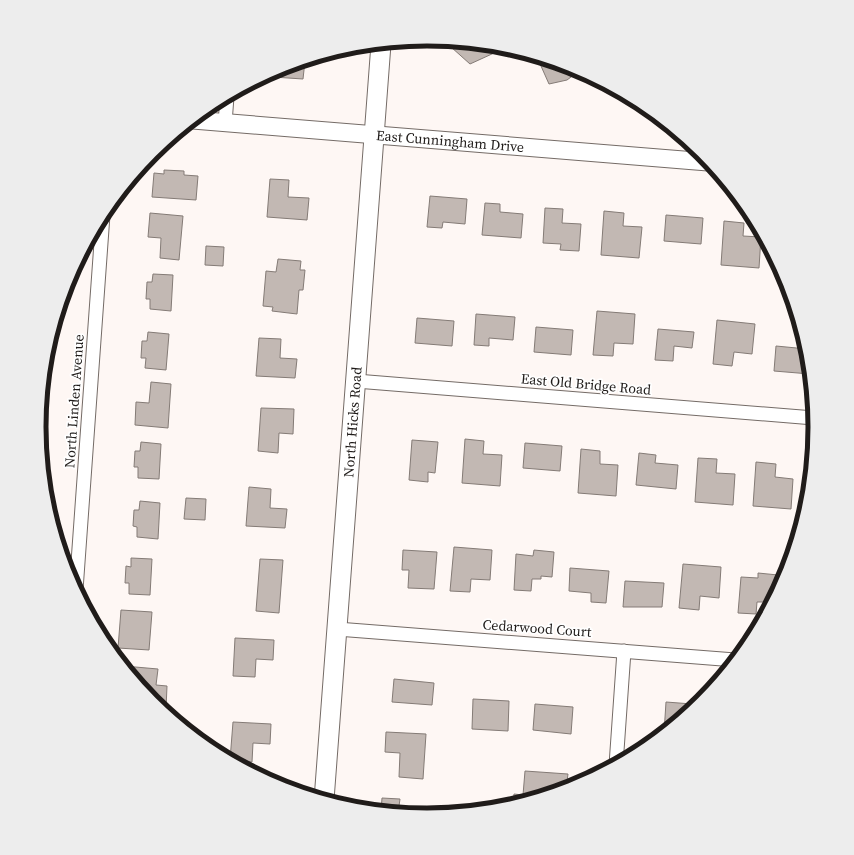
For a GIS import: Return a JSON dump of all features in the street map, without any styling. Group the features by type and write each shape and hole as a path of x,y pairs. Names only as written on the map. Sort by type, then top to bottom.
{"main road":[{"name":"North Hicks Road","path":"324,795 381,50"}],"street":[{"path":"225,123 226,104"},
{"name":"East Cunningham Drive","path":"201,121 699,161"},
{"name":"North Linden Avenue","path":"77,577 102,229"},
{"name":"East Old Bridge Road","path":"356,381 808,417"},
{"name":"Cedarwood Court","path":"337,629 729,659"},
{"path":"616,757 624,651"}],"building":[{"path":"451,47 477,50 494,53 470,64"},
{"path":"540,64 573,76 567,80 549,84"},
{"path":"304,67 303,79 278,77"},
{"path":"164,170 184,171 184,175 198,176 196,200 152,197 154,173 164,174"},
{"path":"270,179 289,180 288,197 309,198 307,220 267,217"},
{"path":"430,196 467,199 465,224 443,222 442,228 427,227"},
{"path":"485,203 500,204 500,212 523,214 521,238 482,235"},
{"path":"545,208 563,209 562,223 581,224 579,251 560,250 561,244 543,243"},
{"path":"604,211 624,213 623,226 642,227 639,258 601,255"},
{"path":"150,213 183,216 179,260 160,258 161,238 148,237"},
{"path":"666,215 703,218 701,244 664,241"},
{"path":"724,221 744,223 743,236 757,237 761,244 759,268 721,265"},
{"path":"206,246 224,247 223,266 205,265"},
{"path":"278,259 301,261 300,270 305,270 303,290 299,290 297,314 272,311 273,307 263,306 266,271 276,272"},
{"path":"153,274 173,275 171,311 150,309 150,299 146,299 147,282 152,282"},
{"path":"597,311 635,314 633,344 614,343 613,356 593,355"},
{"path":"476,314 515,317 513,340 489,338 489,346 474,345"},
{"path":"417,318 454,321 452,346 415,343"},
{"path":"717,320 755,324 752,354 734,352 732,366 713,364"},
{"path":"536,327 573,330 571,355 534,352"},
{"path":"658,329 694,332 692,348 674,346 673,361 655,360"},
{"path":"148,332 169,334 166,370 145,368 146,358 141,358 142,341 147,341"},
{"path":"259,338 281,339 280,358 297,359 295,378 256,376"},
{"path":"776,346 800,348 804,374 774,371"},
{"path":"151,382 171,384 168,428 135,425 136,402 149,403"},
{"path":"261,408 294,409 293,434 279,433 278,453 258,451"},
{"path":"465,439 484,441 483,454 502,455 500,486 462,483"},
{"path":"412,440 438,442 435,473 428,472 428,482 409,480"},
{"path":"141,442 161,444 159,479 138,478 138,467 134,467 135,451 140,451"},
{"path":"525,443 562,446 560,471 523,468"},
{"path":"581,449 600,451 600,464 618,465 616,496 578,493"},
{"path":"639,453 656,455 655,463 678,465 676,489 636,485"},
{"path":"698,458 717,459 716,473 735,474 733,505 695,502"},
{"path":"756,462 776,464 775,477 793,479 791,509 753,506"},
{"path":"249,487 271,489 270,508 287,509 285,528 246,526"},
{"path":"186,498 206,499 205,520 184,519"},
{"path":"140,501 160,503 158,539 137,537 137,527 133,526 134,510 139,510"},
{"path":"454,547 492,550 490,580 471,579 470,592 450,591"},
{"path":"403,550 437,552 434,589 408,588 409,570 402,570"},
{"path":"534,550 554,552 552,577 541,576 541,579 532,579 531,591 514,590 516,554 533,556"},
{"path":"131,558 152,559 150,595 129,594 129,583 125,583 126,566 131,567"},
{"path":"260,559 283,560 279,613 256,611"},
{"path":"683,564 721,567 719,598 700,596 699,610 679,608"},
{"path":"570,568 609,571 606,603 591,602 591,593 569,591"},
{"path":"758,573 778,575 767,599 765,599 765,602 757,602 756,614 738,613 741,577 758,578"},
{"path":"625,581 664,583 662,607 623,607"},
{"path":"121,610 152,612 149,650 118,648"},
{"path":"235,638 274,640 273,660 256,659 255,677 233,676"},
{"path":"131,667 158,669 156,685 167,686 166,705"},
{"path":"394,679 434,683 432,705 392,702"},
{"path":"473,699 509,701 508,731 472,729"},
{"path":"666,702 689,704 678,714 664,725"},
{"path":"535,704 573,707 571,734 533,730"},
{"path":"233,722 271,724 270,744 253,743 252,762 244,761 231,754"},
{"path":"386,732 426,734 423,779 399,777 400,753 385,752"},
{"path":"525,771 568,774 567,781 526,796 514,798 514,794 523,795"},
{"path":"382,798 400,799 399,806 419,808 402,808 381,806"}]}
